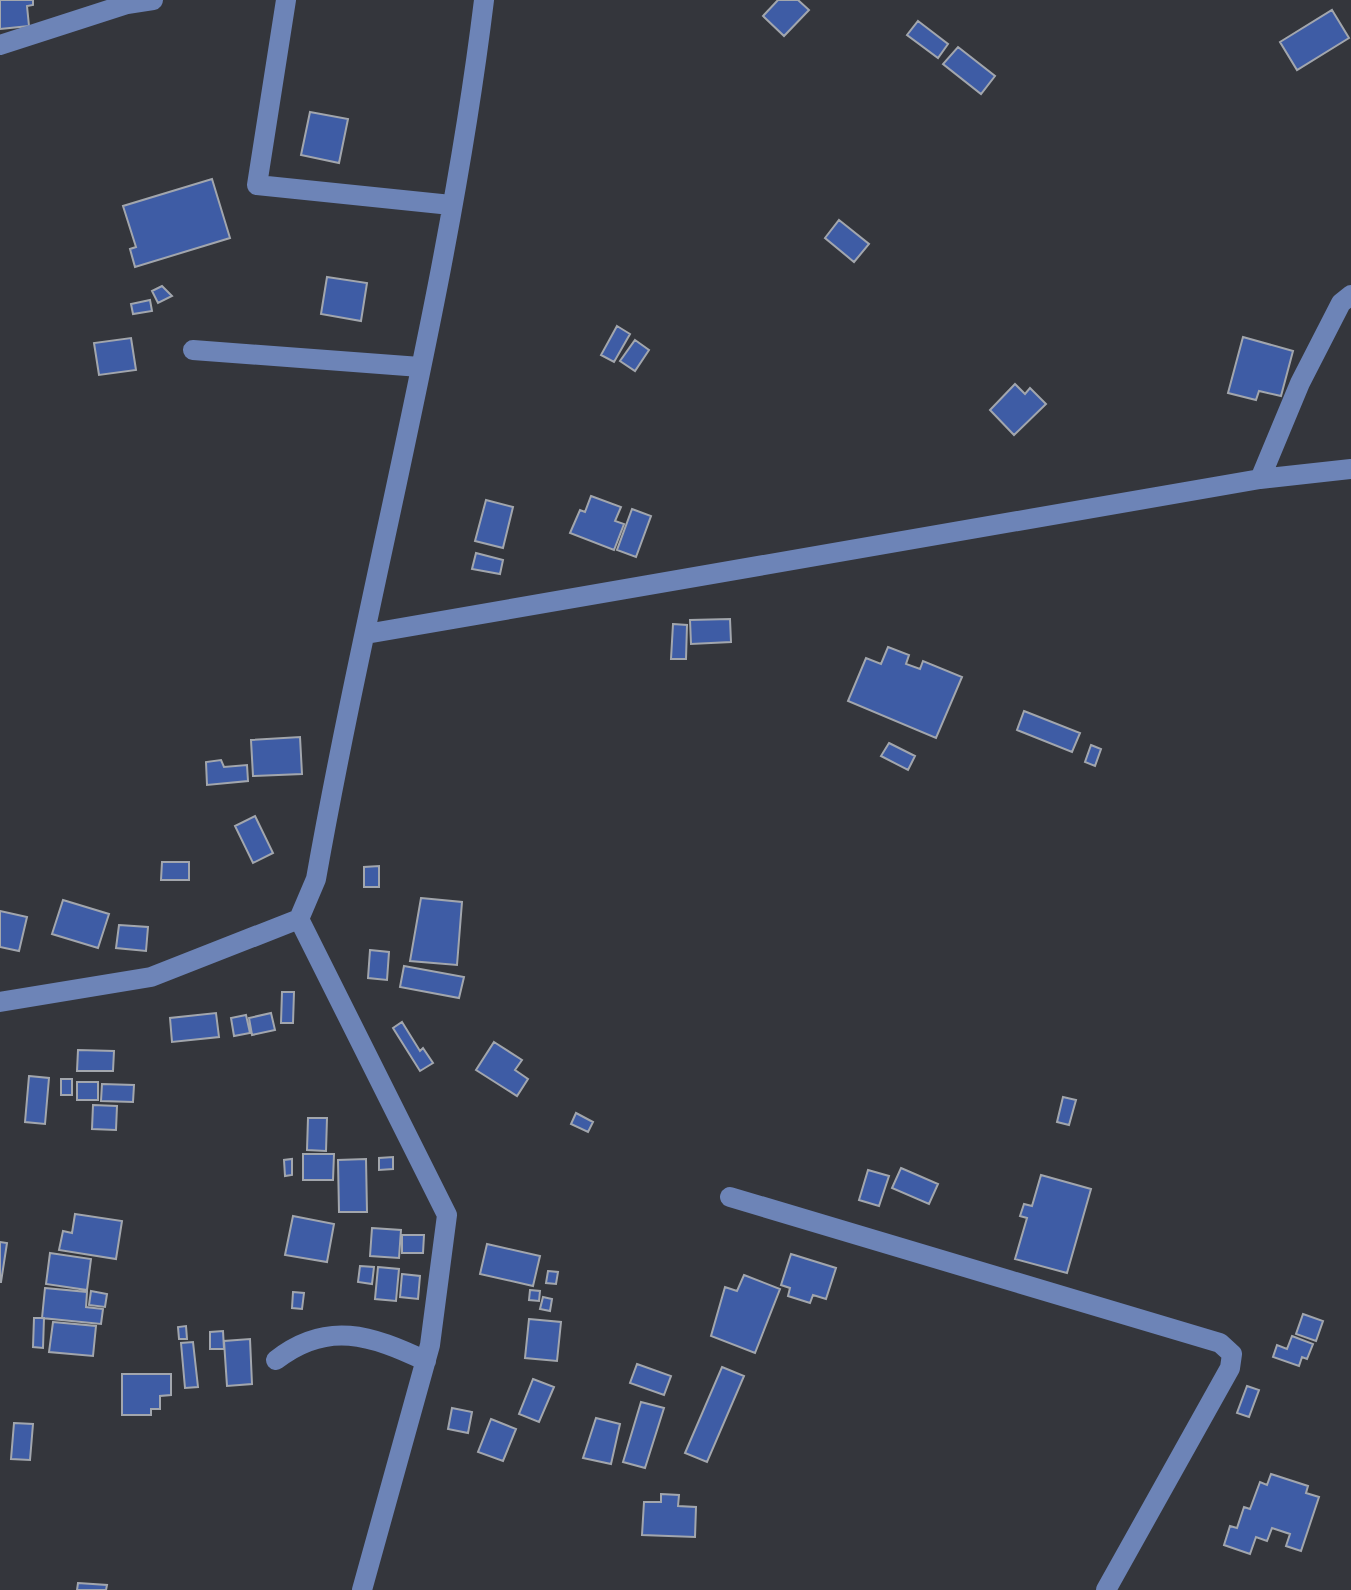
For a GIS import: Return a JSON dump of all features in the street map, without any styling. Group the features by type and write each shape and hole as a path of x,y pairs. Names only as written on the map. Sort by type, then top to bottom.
{"street":[{"path":"0,45 127,4 153,0"},
{"path":"286,0 257,185 451,205"},
{"path":"0,1002 151,977 299,919 316,879 420,367 471,102 484,0"},
{"path":"1260,479 1307,370 1341,303 1351,295"},
{"path":"193,350 420,367"},
{"path":"366,634 1260,479 1351,469"},
{"path":"299,919 447,1215 426,1361 362,1590"},
{"path":"730,1197 1220,1343 1232,1354 1230,1368 1106,1590"},
{"path":"276,1360 298,1343 345,1335 385,1342 426,1361"}],"building":[{"path":"0,0 33,0 33,5 27,6 29,26 0,29"},
{"path":"778,0 798,0 809,10 784,36 763,16"},
{"path":"1332,10 1349,38 1297,70 1280,42"},
{"path":"918,21 948,44 938,58 907,35"},
{"path":"958,47 995,76 981,94 943,64"},
{"path":"310,112 348,119 339,163 301,155"},
{"path":"212,179 230,238 135,267 130,249 136,247 123,206"},
{"path":"839,220 869,244 854,262 825,238"},
{"path":"327,277 367,283 361,321 321,314"},
{"path":"162,286 172,296 158,303 152,291"},
{"path":"150,300 152,311 133,314 131,304"},
{"path":"617,326 630,334 614,362 601,355"},
{"path":"1243,337 1293,351 1281,396 1259,391 1256,400 1228,393"},
{"path":"131,338 136,370 99,375 94,343"},
{"path":"635,340 649,350 635,371 620,361"},
{"path":"1015,384 1025,394 1030,388 1046,404 1014,435 990,410"},
{"path":"591,496 621,507 615,521 624,524 614,550 570,533 580,510 585,512"},
{"path":"486,500 513,507 503,548 475,541"},
{"path":"632,509 651,516 636,557 617,550"},
{"path":"476,553 503,560 500,574 472,569"},
{"path":"730,619 731,642 691,644 690,620"},
{"path":"673,624 687,625 686,659 671,659"},
{"path":"888,647 909,655 906,664 920,669 923,661 962,677 936,738 848,701 866,658 881,664"},
{"path":"1024,711 1080,733 1072,752 1017,730"},
{"path":"300,737 302,774 253,776 251,740"},
{"path":"889,743 915,756 908,770 881,756"},
{"path":"1091,745 1101,749 1095,766 1085,762"},
{"path":"221,760 224,767 247,765 248,781 207,785 206,762"},
{"path":"255,816 273,853 253,863 235,826"},
{"path":"162,862 189,862 189,880 161,880"},
{"path":"379,866 379,887 364,887 364,867"},
{"path":"421,898 462,902 457,965 410,961"},
{"path":"63,900 109,914 98,948 52,934"},
{"path":"0,911 27,917 19,951 0,947"},
{"path":"119,925 148,927 146,951 116,948"},
{"path":"370,950 389,952 387,980 368,978"},
{"path":"404,966 464,977 459,998 400,987"},
{"path":"282,992 294,992 293,1023 281,1023"},
{"path":"216,1013 219,1037 172,1042 170,1018"},
{"path":"271,1013 275,1030 252,1035 249,1018"},
{"path":"246,1015 250,1033 234,1036 231,1018"},
{"path":"402,1022 420,1051 423,1048 433,1063 420,1071 393,1028"},
{"path":"494,1042 522,1060 515,1070 528,1079 517,1096 476,1070"},
{"path":"78,1050 114,1051 113,1071 77,1071"},
{"path":"29,1076 49,1078 45,1124 25,1122"},
{"path":"61,1079 72,1079 72,1095 61,1095"},
{"path":"77,1082 98,1082 98,1100 77,1100"},
{"path":"102,1084 134,1085 133,1102 101,1101"},
{"path":"1063,1097 1076,1100 1069,1125 1057,1122"},
{"path":"93,1105 117,1106 116,1130 92,1129"},
{"path":"576,1113 593,1122 588,1132 571,1124"},
{"path":"308,1118 327,1118 326,1151 307,1150"},
{"path":"303,1154 334,1154 333,1180 303,1180"},
{"path":"393,1157 393,1169 379,1170 379,1158"},
{"path":"292,1159 292,1175 285,1176 284,1160"},
{"path":"366,1159 367,1212 339,1212 338,1160"},
{"path":"901,1168 938,1184 929,1204 892,1188"},
{"path":"868,1170 889,1176 879,1206 859,1200"},
{"path":"1041,1175 1091,1189 1067,1273 1015,1259 1027,1218 1020,1216 1024,1204 1032,1206"},
{"path":"75,1214 122,1221 116,1259 59,1250 63,1231 72,1233"},
{"path":"293,1216 334,1224 327,1262 285,1255"},
{"path":"372,1228 401,1230 399,1258 370,1256"},
{"path":"402,1235 424,1235 423,1253 402,1253"},
{"path":"0,1242 7,1243 1,1282 0,1282"},
{"path":"487,1244 540,1256 533,1286 480,1274"},
{"path":"50,1253 91,1259 87,1290 46,1284"},
{"path":"791,1254 836,1268 826,1299 813,1295 810,1303 788,1296 790,1288 781,1285"},
{"path":"360,1266 374,1267 372,1284 358,1282"},
{"path":"378,1267 399,1269 396,1301 375,1299"},
{"path":"548,1271 558,1272 556,1284 546,1283"},
{"path":"402,1274 420,1276 418,1299 400,1297"},
{"path":"744,1275 780,1289 755,1353 711,1336 725,1287 737,1291"},
{"path":"45,1288 87,1292 86,1307 103,1309 101,1324 42,1318"},
{"path":"530,1290 540,1291 539,1301 529,1300"},
{"path":"91,1291 107,1294 105,1307 89,1305"},
{"path":"293,1292 304,1293 302,1309 292,1308"},
{"path":"543,1297 552,1299 550,1311 540,1309"},
{"path":"1303,1314 1323,1321 1316,1341 1296,1334"},
{"path":"34,1318 44,1318 43,1348 33,1347"},
{"path":"529,1319 561,1322 557,1361 525,1358"},
{"path":"53,1322 96,1326 93,1356 49,1352"},
{"path":"186,1326 187,1339 179,1339 178,1327"},
{"path":"223,1331 224,1349 210,1349 210,1332"},
{"path":"1292,1336 1313,1344 1307,1359 1302,1357 1299,1366 1273,1357 1277,1345 1287,1349"},
{"path":"250,1339 252,1384 227,1386 224,1341"},
{"path":"193,1342 198,1387 185,1388 181,1343"},
{"path":"637,1364 671,1376 664,1395 630,1383"},
{"path":"722,1367 744,1376 707,1462 685,1453"},
{"path":"122,1374 171,1374 171,1395 160,1396 160,1409 151,1409 151,1415 122,1415"},
{"path":"533,1379 554,1387 539,1422 519,1414"},
{"path":"1247,1386 1259,1390 1249,1417 1237,1413"},
{"path":"641,1402 664,1408 645,1468 623,1462"},
{"path":"452,1408 472,1412 468,1433 448,1429"},
{"path":"596,1418 620,1424 611,1464 583,1458"},
{"path":"491,1419 516,1429 503,1461 478,1452"},
{"path":"14,1423 33,1424 30,1460 11,1459"},
{"path":"1271,1474 1308,1486 1306,1493 1319,1497 1301,1551 1286,1546 1290,1534 1272,1528 1267,1541 1256,1537 1250,1554 1224,1545 1230,1526 1237,1528 1244,1507 1250,1509 1260,1482 1267,1485"},
{"path":"661,1494 679,1495 678,1506 696,1507 695,1537 642,1535 644,1502 661,1502"},
{"path":"78,1583 107,1585 106,1590 77,1590"}]}
